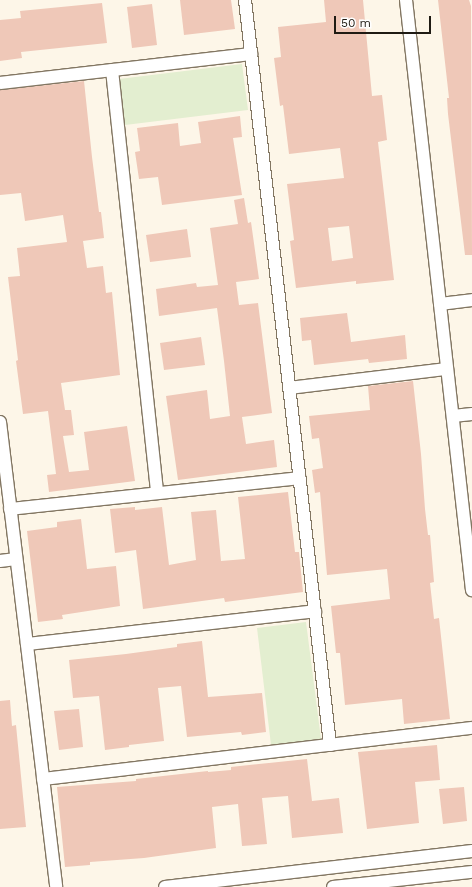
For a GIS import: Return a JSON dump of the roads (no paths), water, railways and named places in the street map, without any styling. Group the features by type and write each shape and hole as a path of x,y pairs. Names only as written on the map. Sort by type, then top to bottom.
{"street":[{"path":"245,0 330,745"},
{"path":"406,0 452,416 468,525 472,590"},
{"path":"0,83 251,54"},
{"path":"112,70 157,493"},
{"path":"440,304 472,300"},
{"path":"289,388 447,369"},
{"path":"452,416 472,414"},
{"path":"0,422 56,887"},
{"path":"10,509 299,478"},
{"path":"0,561 16,559"},
{"path":"27,644 314,611"},
{"path":"43,779 472,728"},
{"path":"165,887 472,852"},
{"path":"333,887 472,872"}]}
